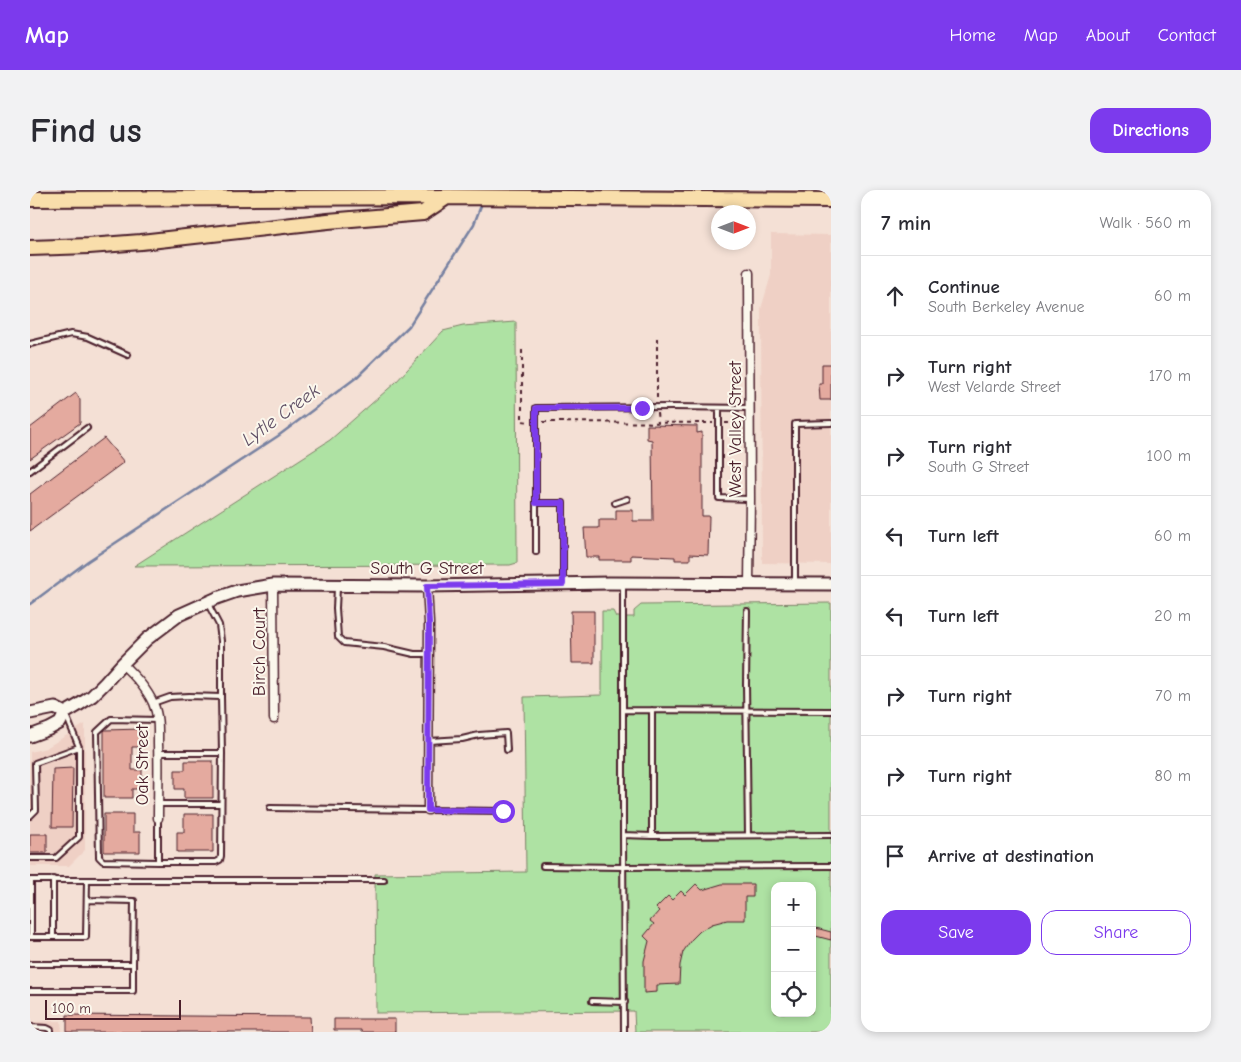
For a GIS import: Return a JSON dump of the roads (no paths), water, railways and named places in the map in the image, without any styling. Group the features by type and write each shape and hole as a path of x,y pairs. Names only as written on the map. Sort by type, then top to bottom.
{"highway":[{"path":"30,248 141,242 328,221 422,213 447,197"},
{"path":"30,199 510,197 831,200"}],"main road":[{"name":"South G Street","path":"30,736 60,723 65,713 92,696 152,635 179,615 237,591 273,585 831,584"},
{"path":"30,713 55,708 65,713"}],"street":[{"name":"West Valley Street","path":"749,273 749,584"},
{"name":"Birch Court","path":"273,585 274,719"},
{"path":"427,586 429,623 428,810"},
{"name":"Oak Street","path":"122,664 147,692 153,703 158,720 158,818"}],"lane":[{"path":"30,344 71,334 88,337 128,355"},
{"path":"536,552 536,408 750,408"},
{"path":"718,408 719,498 750,499"},
{"path":"795,584 795,424 831,423"},
{"path":"30,472 86,428"},
{"path":"615,503 626,499"},
{"path":"536,503 563,503 563,584"},
{"path":"623,583 624,1032"},
{"path":"337,586 338,637 344,643 384,647 414,654 429,654"},
{"path":"158,720 111,719 97,732 99,857 103,861 216,862 220,860 221,856 221,641 219,625 207,602"},
{"path":"747,611 748,835"},
{"path":"153,703 170,697 221,697"},
{"path":"623,710 831,710"},
{"path":"652,710 652,836"},
{"path":"30,858 56,858 79,837 78,747 65,713"},
{"path":"429,742 506,733 507,750"},
{"path":"30,764 78,747"},
{"path":"158,753 222,753"},
{"path":"30,816 36,810 35,763"},
{"path":"158,804 221,804"},
{"path":"270,808 503,811"},
{"path":"158,818 158,862"},
{"path":"623,835 831,835"},
{"path":"543,866 831,866"},
{"path":"53,879 53,937"},
{"path":"87,880 86,937 30,937 30,880 53,879 384,880"},
{"path":"30,991 134,991 134,901 87,900"},
{"path":"30,964 133,964"},
{"path":"592,1000 625,1002"},
{"path":"30,1028 47,1028 51,1032"}],"waterway":[{"name":"Lytle Creek","path":"30,604 88,561 278,436 357,377 409,326 474,224 482,203"}]}
